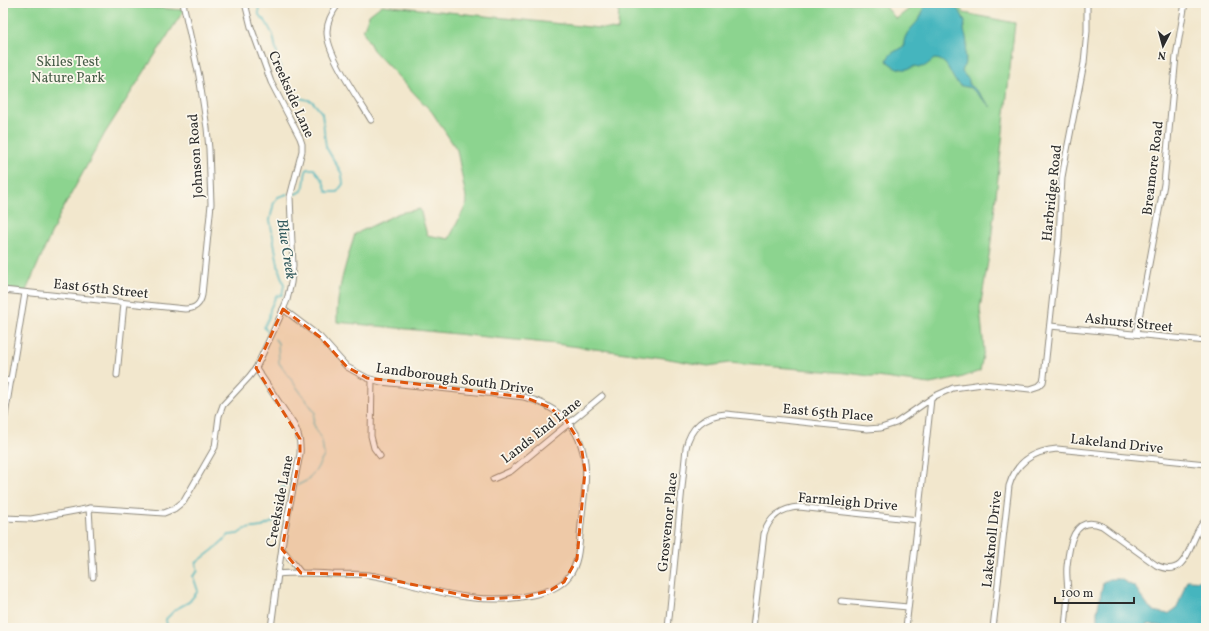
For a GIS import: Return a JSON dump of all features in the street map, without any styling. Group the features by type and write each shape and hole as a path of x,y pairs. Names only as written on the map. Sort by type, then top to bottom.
{"street":[{"name":"Johnson Road","path":"183,3 199,76 207,128 211,189 210,215 202,295 200,302 196,306"},
{"name":"Creekside Lane","path":"245,3 251,27 271,82 302,144 302,153 290,197 292,272 290,290 256,368 294,425 300,441 300,454 282,549 271,628"},
{"path":"338,3 328,24 327,33 329,43 336,61 371,120"},
{"name":"Harbridge Road","path":"1039,386 1043,382 1044,377 1050,326 1059,238 1062,177 1084,63 1087,31 1087,3"},
{"name":"Breamore Road","path":"1136,334 1165,176 1176,56 1185,3"},
{"name":"East 65th Street","path":"3,290 185,309 190,309 196,306"},
{"path":"3,428 25,293"},
{"path":"117,375 124,303"},
{"name":"Landborough South Drive","path":"278,574 301,573 368,575 452,596 481,599 510,599 546,592 564,582 571,573 577,559 585,471 585,459 580,440 570,424 549,407 524,397 372,380 347,367 320,337 283,309"},
{"name":"Ashurst Street","path":"1050,326 1206,341"},
{"path":"3,518 39,518 89,508 159,513 167,512 178,507 188,495 213,450 223,405 256,368"},
{"path":"3,380 11,381"},
{"path":"372,380 371,436 374,448 380,456"},
{"name":"East 65th Place","path":"700,423 706,418 726,414 878,429 896,423 939,394 953,388 993,384 1030,389 1039,386"},
{"name":"Lands End Lane","path":"493,479 511,471 570,424 602,396"},
{"path":"906,628 931,399"},
{"name":"Grosvenor Place","path":"668,628 686,448 691,434 700,423"},
{"name":"Lakeland Drive","path":"1028,458 1043,451 1057,449 1206,464"},
{"name":"Lakeknoll Drive","path":"994,628 1009,486 1016,470 1028,458"},
{"name":"Farmleigh Drive","path":"753,628 764,534 768,523 779,513 787,509 799,507 918,520"},
{"path":"89,508 93,577"},
{"path":"1065,628 1068,593 1067,567 1071,540 1080,527 1087,524 1099,525 1156,565 1163,568 1170,568 1177,566 1183,561 1200,527 1206,520"},
{"path":"282,549 301,573"},
{"path":"841,601 908,608"}],"highlighted area":[{"path":"283,309 320,337 347,367 367,378 524,397 549,407 566,420 581,445 585,471 577,559 564,582 551,590 525,597 481,599 368,575 301,573 282,549 300,454 300,439 256,368"}],"green space":[{"name":"Skiles Test Nature Park","path":"3,3 104,3 184,10 105,133 60,214 25,293 3,290"},
{"path":"619,3 883,3 896,19 917,3 957,3 964,13 1015,23 990,250 980,308 984,350 980,371 960,378 930,384 847,373 729,363 708,366 664,358 556,344 337,322 340,289 355,234 399,213 420,209 427,235 449,239 467,203 457,150 432,112 373,50 363,31 369,15 382,5 618,30"}],"water":[{"path":"925,3 952,3 962,15 965,22 964,30 967,44 965,52 966,59 962,72 969,80 969,85 976,90 991,107 973,90 958,84 946,65 939,60 934,59 923,67 915,66 908,69 897,68 887,61 891,54 904,47 905,38 921,16"},
{"path":"1109,579 1120,579 1135,587 1147,605 1154,611 1168,614 1177,608 1187,580 1206,581 1206,628 1175,628 1147,624 1144,628 1097,628 1097,612 1103,583"}],"waterway":[{"name":"Blue Creek","path":"258,3 259,15 266,22 273,35 285,83 292,96 312,101 322,113 326,147 342,174 343,184 337,192 327,192 323,181 314,169 307,169 302,191 295,194"},
{"name":"Blue Creek","path":"267,331 264,327 269,317 270,309 276,296 282,295 284,285 279,270 270,220 274,202 278,197 287,194"},
{"name":"Blue Creek","path":"275,339 278,343 279,363 315,412 313,423 322,441 324,456 308,480 298,485"},
{"name":"Blue Creek","path":"171,628 167,626 166,619 176,609 189,602 198,591 193,576 198,571 196,563 229,535 238,534 245,529 262,527 278,519 281,510 278,499 281,488 289,484"}]}
